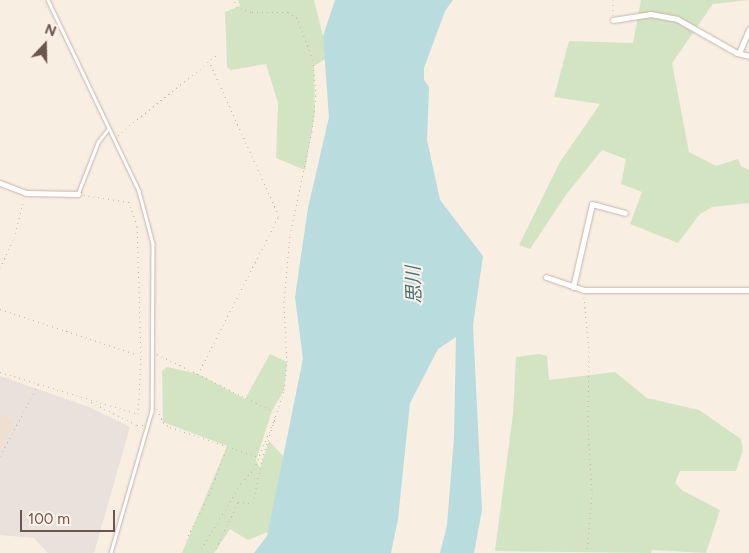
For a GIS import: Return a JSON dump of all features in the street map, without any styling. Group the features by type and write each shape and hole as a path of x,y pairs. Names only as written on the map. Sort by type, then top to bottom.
{"street":[{"path":"613,20 650,14 677,19 739,53 749,56"},
{"path":"739,53 749,29"},
{"path":"0,183 26,194 78,194"},
{"path":"573,287 592,204 625,213"},
{"path":"546,277 583,290 749,290"}],"lane":[{"path":"48,0 139,191 150,226 154,353 149,423 111,553"},
{"path":"78,194 98,142 108,129"}],"path":[{"path":"214,553 238,502 253,503 262,459 278,413 286,376 284,302 290,235 312,131 316,79 313,60 297,18 288,12 244,10 237,7 234,0"},
{"path":"613,0 613,20"},
{"path":"113,138 218,54"},
{"path":"198,374 280,216 209,61"},
{"path":"0,268 14,238 26,194"},
{"path":"0,372 88,401 138,414 141,357 137,226 129,202 78,194"},
{"path":"583,290 589,351 588,429 592,493 587,553"},
{"path":"0,309 135,354"},
{"path":"154,353 278,413"},
{"path":"0,456 38,384"},
{"path":"152,395 162,422 170,427 259,458"},
{"path":"88,401 137,425 149,423"},
{"path":"199,553 259,458 278,413"},
{"path":"186,540 210,493 228,446"}],"shaded area":[{"path":"0,376 89,407 130,427 94,553 48,553 34,538 0,535 0,452 16,421 0,414"},
{"path":"0,414 16,421 0,452"}],"green space":[{"path":"238,0 314,0 323,36 325,59 314,66 315,113 305,170 276,158 278,103 266,64 231,70 227,67 225,12 240,6"},
{"path":"641,0 749,0 713,4 672,63 689,152 716,166 738,159 741,166 749,170 749,203 712,207 700,214 678,243 630,224 642,192 621,184 626,159 602,150 565,196 530,249 519,245 560,162 600,104 554,97 569,41 633,43"},
{"path":"270,354 287,362 284,390 272,411 256,460 260,468 269,441 285,458 268,532 248,540 230,529 214,553 182,553 227,446 163,422 162,371 167,367 198,374 245,399"},
{"path":"539,354 547,356 549,380 615,372 647,398 699,410 741,439 743,450 736,471 680,471 675,483 683,491 720,510 706,553 652,550 651,553 495,551 513,414 516,357"}],"water":[{"name":"思川","path":"335,0 453,0 445,11 424,68 424,80 429,87 427,140 440,200 483,256 473,325 482,510 474,553 440,553 447,525 454,437 456,337 438,349 410,403 398,519 391,553 254,553 267,536 303,359 295,297 308,208 329,117 323,36"}]}
